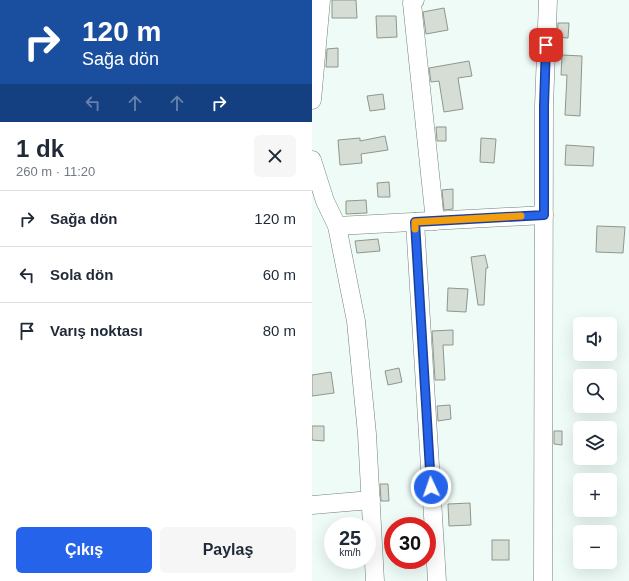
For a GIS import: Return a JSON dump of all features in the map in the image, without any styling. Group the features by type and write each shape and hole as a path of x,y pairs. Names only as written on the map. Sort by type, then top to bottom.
{"street":[{"path":"312,100 322,0"},
{"path":"415,0 412,3 435,221"},
{"path":"543,581 544,106 548,0"},
{"path":"312,160 325,201 337,226 356,321 367,434 375,581"},
{"path":"337,226 544,215"},
{"path":"415,222 437,581"},
{"path":"312,505 371,500"}],"building":[{"path":"332,0 356,0 357,18 332,18"},
{"path":"444,8 448,30 426,34 423,12"},
{"path":"376,16 396,16 397,37 377,38"},
{"path":"558,23 569,23 568,38 557,37"},
{"path":"338,48 338,67 326,67 327,49"},
{"path":"562,55 582,56 580,116 565,115 567,75 561,75"},
{"path":"469,61 472,76 458,78 463,109 444,112 439,81 431,82 429,68"},
{"path":"383,94 385,109 370,111 367,96"},
{"path":"436,127 446,127 446,141 437,141"},
{"path":"385,136 388,150 361,154 362,163 340,165 338,140 360,138 360,141"},
{"path":"481,138 496,139 494,163 480,162"},
{"path":"566,145 594,147 593,166 565,165"},
{"path":"389,182 390,197 378,197 377,183"},
{"path":"453,189 453,209 444,210 442,190"},
{"path":"366,200 367,213 346,214 346,201"},
{"path":"597,226 625,227 623,253 596,252"},
{"path":"378,239 380,251 357,253 355,241"},
{"path":"485,255 488,268 486,268 484,305 478,305 471,257"},
{"path":"448,288 468,289 466,312 447,311"},
{"path":"453,330 453,345 443,345 445,380 435,380 432,331"},
{"path":"399,368 402,382 388,385 385,371"},
{"path":"331,372 334,393 312,396 312,375"},
{"path":"450,405 451,419 438,421 437,406"},
{"path":"312,426 324,426 324,441 312,440"},
{"path":"554,431 562,431 562,445 554,444"},
{"path":"380,484 388,484 389,501 381,501"},
{"path":"470,503 471,525 449,526 448,504"},
{"path":"492,540 509,540 509,560 492,560"}],"slow traffic":[{"path":"415,229 415,222 521,216"}],"route":[{"path":"431,487 415,222 544,215 544,106 546,45"}]}
